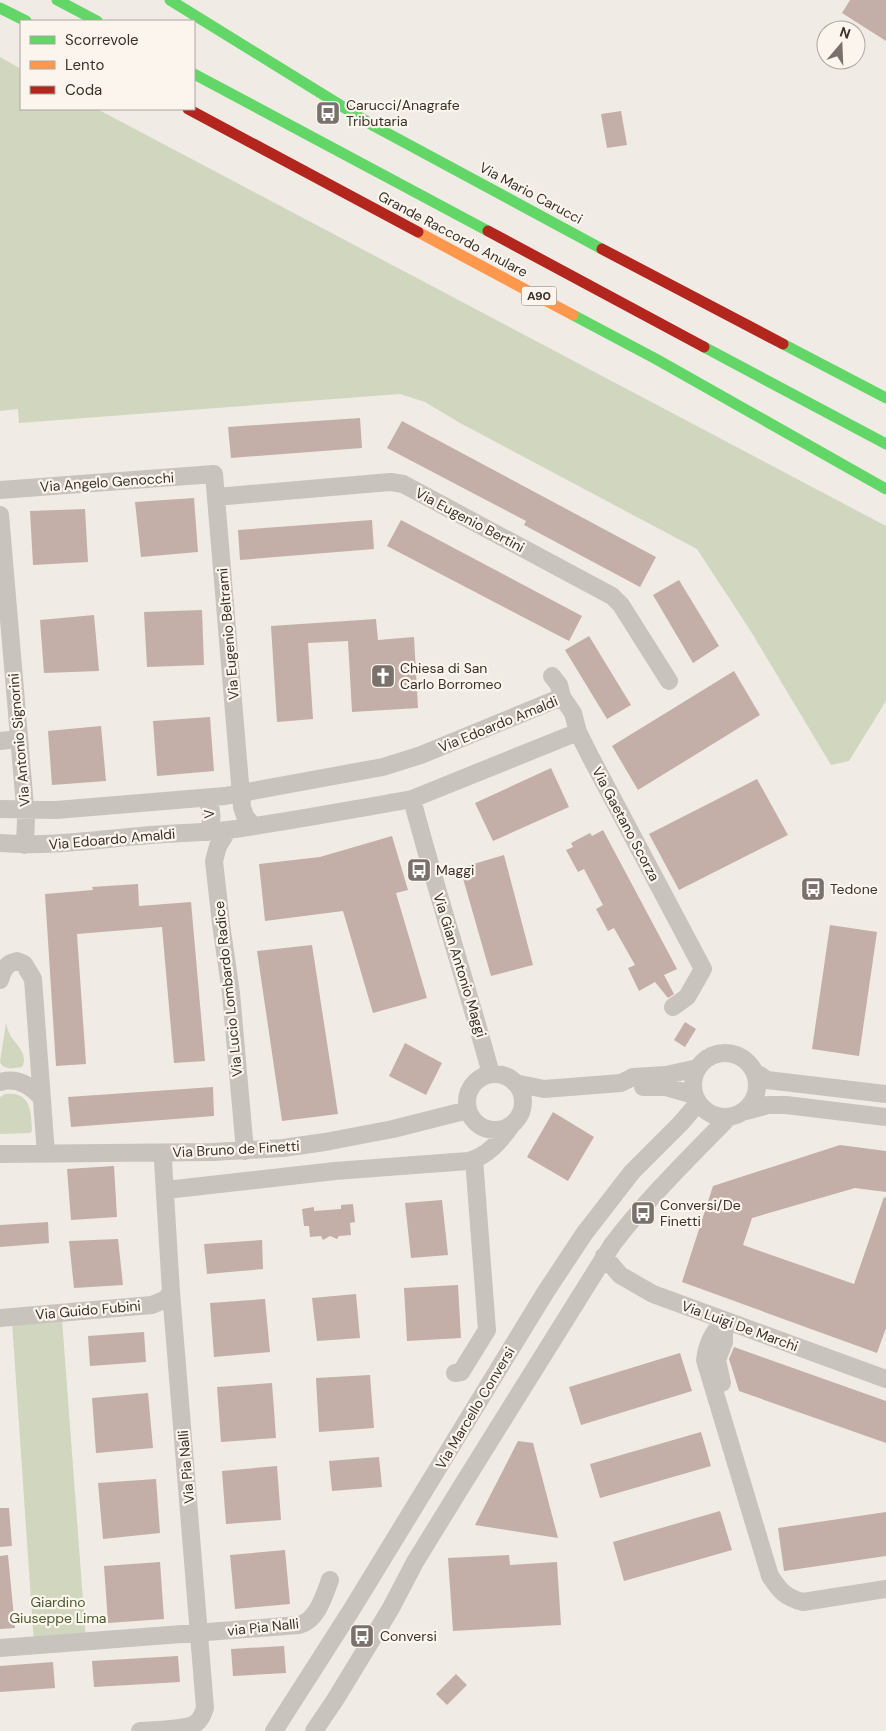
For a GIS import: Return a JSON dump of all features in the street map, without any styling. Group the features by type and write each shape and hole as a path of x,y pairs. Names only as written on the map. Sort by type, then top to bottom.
{"main road":[{"path":"57,0 95,20"},
{"path":"63,0 86,15"},
{"name":"Via Mario Carucci","path":"170,0 374,126 538,215 886,398"},
{"path":"0,8 23,20"},
{"path":"0,12 22,20"},
{"name":"Grande Raccordo Anulare","path":"195,75 886,444"},
{"name":"Grande Raccordo Anulare","path":"190,110 656,359 886,489"}],"street":[{"name":"Via Angelo Genocchi","path":"0,490 214,474"},
{"name":"Via Eugenio Beltrami","path":"214,474 241,794"},
{"name":"Via Eugenio Bertini","path":"216,497 392,482 403,484 612,596 621,604 669,681"},
{"name":"Via Antonio Signorini","path":"0,515 4,607 25,810 25,844"},
{"path":"552,676 559,685 562,697"},
{"name":"Via Edoardo Amaldi","path":"0,809 56,810 241,794 396,764 562,697 573,713 578,732 412,798 228,830 58,843 0,843"},
{"name":"Via Gaetano Scorza","path":"578,732 702,968 687,997 673,1007"},
{"path":"0,741 18,739"},
{"path":"241,794 242,810 253,826"},
{"name":"V","path":"205,798 210,806 212,815 208,832"},
{"name":"Via Gian Antonio Maggi","path":"412,798 426,853 491,1074"},
{"name":"Via Lucio Lombardo Radice","path":"228,830 218,846 214,861 230,992 245,1151"},
{"path":"0,980 7,965 17,961 24,964 33,979 46,1154"},
{"path":"696,1099 693,1086 694,1076 704,1060 712,1055 731,1053 747,1061 755,1072 758,1082 757,1093 753,1103 746,1111"},
{"path":"511,1126 494,1130 486,1129 478,1125 472,1118 467,1102 471,1087 483,1077 491,1074 504,1076 515,1083 544,1089 624,1082 634,1077 666,1075 698,1068"},
{"path":"755,1072 767,1080 886,1094"},
{"path":"0,1082 18,1081 26,1084 41,1097"},
{"path":"624,1082 639,1087 666,1087 696,1099 710,1114 718,1117 729,1117 762,1105 886,1117"},
{"path":"455,1373 461,1372 487,1330 474,1160 497,1144 517,1120 523,1104 521,1092 515,1083"},
{"path":"523,1104 544,1089"},
{"name":"Via Marcello Conversi","path":"274,1731 352,1609 545,1293 584,1234 632,1172 681,1123 696,1099"},
{"name":"Via Bruno de Finetti","path":"0,1154 167,1153 283,1148 392,1129 468,1110"},
{"name":"Via Marcello Conversi","path":"314,1731 391,1608 415,1562 453,1499 604,1256 630,1220 655,1192 729,1117"},
{"name":"Via Pia Nalli","path":"140,1731 172,1729 194,1724 200,1719 205,1708 163,1161 167,1153"},
{"name":"Via Bruno de Finetti","path":"166,1190 317,1173 474,1160"},
{"name":"Via Luigi De Marchi","path":"604,1256 620,1275 654,1294 886,1379"},
{"name":"Via Guido Fubini","path":"0,1318 152,1305 166,1299 172,1292"},
{"path":"724,1320 713,1332 706,1346 705,1360 770,1576 790,1599 803,1602 886,1589"},
{"name":"via Pia Nalli","path":"0,1648 200,1634 304,1624 318,1609 330,1580"}],"green space":[{"path":"0,57 20,68 20,110 99,110 886,526 886,701 849,761 831,765 750,630 697,549 460,423 425,402 400,394 19,423 18,409 0,411"},
{"path":"6,1023 10,1035 23,1054 24,1062 22,1067 7,1068 0,1062"},
{"path":"5,1094 14,1094 25,1099 30,1110 32,1131 30,1133 0,1134 0,1097"},
{"name":"Giardino Giuseppe Lima","path":"62,1319 86,1641 34,1644 12,1322"}],"building":[{"path":"850,0 886,0 886,41 866,28 866,20 853,20 842,13"},
{"path":"621,111 627,145 607,148 601,114"},
{"path":"360,418 362,448 231,458 228,427"},
{"path":"402,421 656,557 640,587 524,525 526,521 387,448"},
{"path":"194,498 198,552 141,557 135,502"},
{"path":"85,509 88,562 33,565 30,511"},
{"path":"372,520 374,549 240,560 238,530"},
{"path":"401,520 582,616 569,641 387,546"},
{"path":"679,580 719,646 693,663 653,595"},
{"path":"202,610 204,665 147,667 144,612"},
{"path":"94,615 99,671 44,673 40,620"},
{"name":"Chiesa di San Carlo Borromeo","path":"376,619 378,640 414,637 418,708 352,712 348,641 308,643 313,719 277,722 271,626"},
{"path":"589,636 631,705 607,719 565,650"},
{"path":"734,671 760,715 638,790 612,746"},
{"path":"210,717 214,771 157,776 153,721"},
{"path":"101,726 106,781 52,785 48,731"},
{"path":"551,768 569,807 493,841 475,803"},
{"path":"757,779 788,835 679,890 649,834"},
{"path":"603,830 677,969 664,975 674,994 668,998 655,982 639,991 628,968 635,965 614,928 608,931 596,909 603,905 584,869 578,872 566,850 573,847 571,843 590,833 592,836"},
{"path":"392,836 408,890 396,893 427,998 373,1013 343,911 265,921 259,864 320,857"},
{"path":"504,855 533,965 491,976 460,868"},
{"path":"138,884 139,906 191,902 205,1061 174,1063 162,927 77,934 86,1064 56,1066 45,894 93,890 92,887"},
{"path":"830,925 877,932 859,1056 812,1049"},
{"path":"312,945 338,1114 282,1121 257,951"},
{"path":"685,1022 696,1029 685,1047 674,1040"},
{"path":"405,1043 442,1063 426,1095 389,1076"},
{"path":"213,1087 214,1116 71,1127 68,1097"},
{"path":"553,1112 594,1137 568,1181 527,1157"},
{"path":"840,1145 886,1151 886,1192 855,1188 752,1218 743,1245 854,1284 884,1197 886,1198 886,1328 877,1353 682,1282 713,1186"},
{"path":"114,1166 117,1217 71,1220 67,1169"},
{"path":"442,1200 448,1255 411,1258 405,1203"},
{"path":"353,1204 355,1222 350,1223 351,1235 339,1236 337,1239 330,1236 323,1240 321,1236 310,1237 309,1226 304,1226 302,1209 314,1207 314,1211 341,1209 341,1205"},
{"path":"48,1222 49,1243 0,1247 0,1225"},
{"path":"118,1239 123,1285 74,1288 69,1241"},
{"path":"262,1240 263,1269 207,1274 204,1244"},
{"path":"458,1285 461,1338 407,1341 404,1288"},
{"path":"356,1294 360,1338 317,1341 312,1298"},
{"path":"265,1299 270,1352 214,1357 210,1303"},
{"path":"144,1332 146,1362 90,1366 88,1336"},
{"path":"734,1347 886,1401 886,1443 739,1391 729,1359"},
{"path":"680,1353 692,1391 581,1425 569,1387"},
{"path":"370,1375 374,1428 319,1432 316,1378"},
{"path":"272,1383 276,1438 221,1442 217,1387"},
{"path":"148,1393 153,1448 96,1453 92,1398"},
{"path":"701,1432 711,1466 600,1498 590,1464"},
{"path":"518,1441 533,1443 558,1538 475,1525"},
{"path":"379,1457 382,1487 332,1491 329,1461"},
{"path":"277,1466 281,1520 226,1524 222,1471"},
{"path":"156,1479 160,1533 103,1539 98,1483"},
{"path":"0,1508 9,1508 12,1546 0,1547"},
{"path":"720,1511 732,1550 624,1581 613,1542"},
{"path":"886,1512 886,1556 784,1571 778,1528"},
{"path":"285,1550 290,1604 235,1609 230,1555"},
{"path":"8,1555 15,1628 0,1629 0,1556"},
{"path":"509,1555 510,1565 557,1562 561,1625 453,1631 448,1558"},
{"path":"160,1562 164,1619 108,1623 104,1566"},
{"path":"284,1646 286,1673 233,1676 231,1649"},
{"path":"178,1656 180,1682 94,1687 92,1661"},
{"path":"53,1662 55,1688 0,1692 0,1666"},
{"path":"456,1674 467,1685 447,1705 436,1694"}],"traffic: fast":[{"path":"57,0 95,20"},
{"path":"170,0 374,126 602,249"},
{"path":"0,8 24,20"},
{"path":"195,75 488,231"},
{"path":"573,315 656,359 886,489"},
{"path":"783,344 886,398"},
{"path":"704,347 886,444"}],"traffic: slow":[{"path":"418,232 573,315"}],"traffic: jam":[{"path":"190,110 418,232"},
{"path":"488,231 704,347"},
{"path":"602,249 783,344"}],"place":[{"name":"Carucci/Anagrafe Tributaria","path":"328,113"},
{"name":"Chiesa di San Carlo Borromeo","path":"383,676"},
{"name":"Maggi","path":"419,870"},
{"name":"Tedone","path":"813,889"},
{"name":"Conversi/De Finetti","path":"643,1213"},
{"name":"Conversi","path":"362,1636"}]}
